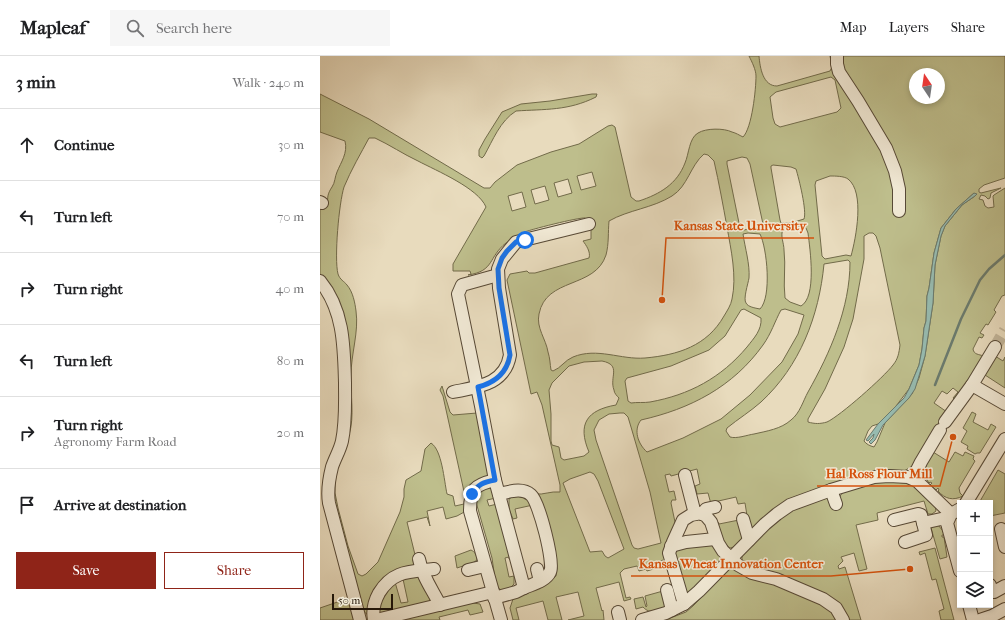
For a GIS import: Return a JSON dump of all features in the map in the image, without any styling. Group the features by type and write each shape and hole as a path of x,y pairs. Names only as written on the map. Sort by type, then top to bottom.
{"street":[{"path":"837,56 839,72 858,100 886,148 895,171 899,211"},
{"path":"453,392 488,385 506,368 509,362 510,355 498,275 498,269 502,258 516,242 589,224"},
{"path":"498,275 462,285 458,294 478,387 495,480 517,539 524,588"},
{"path":"320,281 334,304 340,320 344,338 345,428 341,445 332,467 327,491 360,620"},
{"path":"913,478 921,462 947,424 995,347"},
{"path":"972,385 1005,404"},
{"path":"968,500 1005,439"},
{"path":"685,475 715,539 723,551 738,565 752,573 776,579 823,599 836,608 843,620"},
{"path":"642,620 672,610 684,604 748,540 786,507 831,490 874,477 889,476 913,478 953,514 956,540"},
{"path":"495,480 482,483 475,488 470,502 470,511 501,620"},
{"path":"434,568 420,565 399,578 387,582 378,596 372,613 375,620 440,604 516,592 540,581 547,576 552,567 542,532 536,501 532,495 520,490 499,494"},
{"path":"831,490 836,504"},
{"path":"706,517 706,509 715,506"},
{"path":"894,520 918,514 921,516 926,535 905,542"},
{"path":"923,523 941,519 953,514"},
{"path":"684,604 671,560 671,546 687,517 706,517"},
{"path":"743,519 748,540"},
{"path":"999,530 1005,547"},
{"path":"671,546 686,542 715,539"},
{"path":"420,565 440,604"},
{"path":"468,570 485,566"},
{"path":"537,569 540,581"},
{"path":"993,592 1005,586"},
{"path":"667,590 672,610"},
{"path":"970,608 972,620"},
{"path":"980,620 990,617 1005,609"}],"green space":[{"path":"749,56 759,56 761,71 765,80 772,85 777,86 830,71 832,67 830,56 1005,56 1005,178 984,185 979,189 979,192 981,193 1001,188 991,193 990,198 988,199 981,195 979,199 983,200 985,206 988,208 994,207 993,196 1005,188 1005,295 1002,296 994,310 996,312 988,325 986,324 980,333 984,335 982,338 979,337 973,349 976,353 983,356 986,353 955,400 953,398 958,392 953,388 947,394 942,391 934,403 947,412 914,465 904,471 888,470 855,476 789,499 769,513 754,527 749,528 745,503 738,504 736,497 711,504 708,493 697,494 695,486 700,484 697,469 671,476 670,474 665,475 669,492 674,491 676,500 672,500 671,503 675,528 667,550 679,599 677,603 671,587 673,586 668,568 666,568 663,560 658,562 660,567 647,571 646,569 639,571 637,566 624,569 620,573 626,598 630,597 631,599 624,601 619,582 596,588 602,611 603,610 604,620 568,620 584,616 578,592 556,597 562,620 548,620 543,601 516,608 519,620 513,620 510,608 513,599 547,584 556,576 557,568 543,508 535,494 560,492 560,485 542,405 537,392 531,394 507,280 510,274 527,271 529,273 535,273 589,258 589,251 583,241 591,239 591,229 588,220 585,218 574,220 522,233 500,248 487,267 483,270 477,273 468,275 471,274 470,271 453,271 453,264 486,207 482,200 475,193 446,175 375,138 369,138 344,187 340,205 338,230 338,274 352,294 357,319 351,367 352,420 349,435 348,363 320,275 320,206 327,206 328,204 329,193 344,157 346,145 345,141 320,132 320,94 369,119 484,188 490,188 495,182 517,165 551,152 579,144 612,125 615,127 631,197 636,201 639,201 661,191 677,177 685,163 695,135 701,131 720,129 736,133 743,137 749,126 753,108 756,74","holes":["831,77 835,80 841,108 837,112 780,127 775,124 770,97 776,92","704,154 708,155 714,161 733,263 734,281 731,303 717,326 700,342 669,354 645,358 600,353 582,354 570,358 556,370 551,370 547,347 538,319 543,302 560,288 582,279 600,266 607,251 609,221 672,196 682,187 695,164","742,157 747,158 750,164 763,224 762,226 744,230 740,228 727,161","773,165 796,169 804,202 804,219 791,223 781,223 771,168","592,172 596,186 581,190 577,176","830,176 846,178 853,185 858,204 857,227 851,256 846,255 825,259 822,256 815,185 816,181","568,179 572,193 558,197 554,183","545,186 549,200 535,204 531,190","522,192 526,207 512,211 508,196","974,193 975,196 962,205 945,226 941,236 935,265 933,303 925,356 919,378 912,394 885,423 877,442 873,447 864,441 868,431 872,426 878,424 896,406 909,389 919,365 926,321 927,296 934,253 941,228 956,209","803,226 806,228 808,233 811,261 811,283 806,301 801,306 790,302 785,298 785,256 782,234 783,229","869,233 873,233 876,236 880,248 900,345 898,356 893,365 881,378 842,412 827,422 818,424 808,422 808,419 825,389 844,347 853,319 864,259 864,236","743,234 760,234 763,241 767,284 764,303 760,309 750,306 745,301 749,273","848,260 850,262 849,279 843,313 824,362 797,414 783,426 764,432 739,437 730,437 726,431 727,428 761,402 787,373 805,339 818,302 824,264","744,309 761,318 759,330 747,347 726,368 703,384 691,390 664,399 650,402 631,403 628,401 625,381 627,378 671,366 709,350 725,336 741,310","785,309 804,315 798,334 782,362 750,395 721,419 683,438 647,452 641,445 637,432 637,428 641,420 677,410 693,403 724,384 738,373 763,345 781,310","602,361 612,365 614,372 614,392 619,398 616,405 606,407 598,411 587,420 584,434 589,452 584,456 564,460 561,458 559,447 552,445 551,441 549,390 552,383 569,366 584,362","624,413 628,417 650,492 661,543 638,549 634,548 632,545 596,440 594,430 599,420 609,414","590,472 594,474 598,481 624,549 608,558 602,551 590,552 563,483"]},
{"path":"597,94 596,97 576,105 516,111 501,125 484,156 482,158 479,156 479,150 502,112 521,104"},
{"path":"995,356 1003,361 1005,357 1005,388 985,375 985,371"},
{"path":"442,386 450,412 453,415 477,413 490,476 466,511 457,516 446,519 443,507 427,511 430,526 427,517 407,522 418,567 399,571 368,615 363,611 333,506 335,477 335,493 348,546 358,574 362,576 378,562 400,512 406,480 421,471 425,449 431,443 438,452 444,474 447,494 453,496 455,506 464,504 465,496 443,396 440,390"},
{"path":"972,412 976,414 973,422 988,430 991,424 996,427 980,453 975,454 967,449 968,446 961,442 967,431 963,428"},
{"path":"933,452 949,462 955,452 963,456 965,452 974,456 973,459 975,461 959,488 960,493 963,496 953,499 943,496 938,491 938,488 936,490 930,485 932,483 929,483 925,475 925,471 927,463"},
{"path":"998,470 1005,474 1005,513 993,515 993,500 981,500"},
{"path":"877,481 907,483 913,485 935,506 936,511 932,514 928,514 924,501 877,513 878,520 856,525 867,569 859,571 854,553 841,557 843,561 838,566 839,569 845,567 861,620 849,620 807,587 773,572 758,570 742,560 742,554 787,512 826,498 828,498 834,508 842,506 840,496 844,491"},
{"path":"487,487 491,488 496,498 487,500 489,506 497,504 511,557 509,559 509,557 505,558 509,577 514,576 514,584 508,590 501,590 496,586 492,558 476,502 477,493"},
{"path":"524,494 533,505 515,509 517,518 513,519 509,509 509,499"},
{"path":"739,520 744,538 734,547 730,548 720,539 715,522 718,522 719,524"},
{"path":"938,525 943,531 944,535 942,535 942,537 944,537 947,557 940,559 931,528 932,526"},
{"path":"713,545 723,558 722,561 689,593 685,592 674,554 677,549"},
{"path":"935,548 954,620 941,620 939,611 944,609 936,579 932,580 925,553 920,555 919,552"},
{"path":"471,550 476,554 477,560 465,568 463,566 457,568 455,556"},
{"path":"733,567 772,581 831,609 839,620 665,620 686,612 730,568"},
{"path":"419,575 436,600 378,615 382,596 395,582 401,603 408,602 403,579"},
{"path":"663,591 667,607 654,611 648,611 643,607 636,609 634,599 643,597 646,607 645,596"},
{"path":"352,597 358,620 320,620 320,608"},
{"path":"473,603 480,604 483,612 470,615 468,610 439,617 440,620 378,620"}],"water":[{"path":"974,193 977,194 962,205 945,226 941,236 935,265 933,303 925,356 915,389 909,398 883,425 875,440 871,444 869,442 873,438 874,434 868,441 866,440 878,424 904,398 919,365 926,321 927,296 934,253 941,228 956,209"}],"waterway":[{"path":"935,385 961,319 980,280 989,269 1005,255"}],"tunnel":[{"path":"995,347 1005,330"}],"place":[{"name":"Kansas State University","path":"662,300"},
{"name":"Hal Ross Flour Mill","path":"953,437"},
{"name":"Kansas Wheat Innovation Center","path":"910,569"}],"route":[{"path":"472,494 475,488 482,483 495,480 478,387 488,385 495,380 506,368 510,355 499,288 498,269 502,258 507,251 516,242 525,240"}]}
